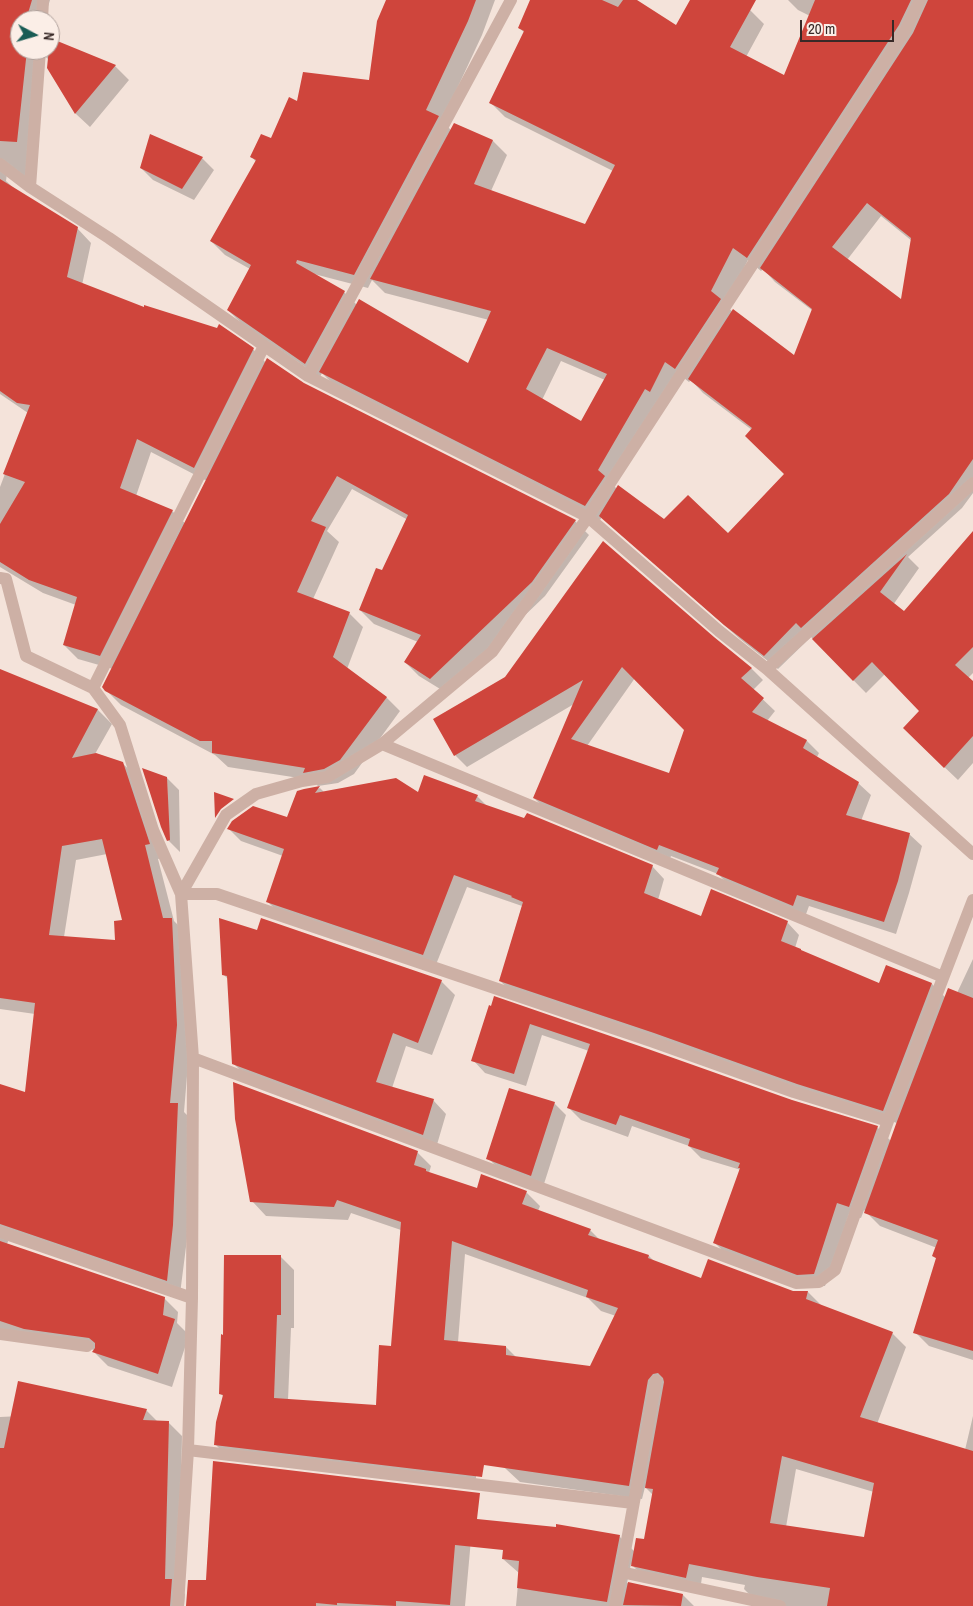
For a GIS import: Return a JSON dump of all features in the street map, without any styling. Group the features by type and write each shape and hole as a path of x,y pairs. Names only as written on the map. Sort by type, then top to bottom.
{"street":[{"path":"308,376 511,0"},
{"path":"182,894 226,815 256,794 302,781 327,777 382,744 492,652 588,517 906,29 920,0"},
{"path":"30,187 39,60"},
{"path":"0,164 30,187 109,238 308,376 588,517 719,631 767,669 973,854"},
{"path":"93,688 264,346"},
{"path":"767,669 973,483"},
{"path":"0,578 6,579 26,656 93,688 120,725 153,830 182,894 193,1058 192,1298 188,1450 178,1606"},
{"path":"382,744 943,977"},
{"path":"182,894 217,894 651,1041 794,1092 888,1121"},
{"path":"193,1058 796,1282 819,1282 835,1270 888,1121 973,900"},
{"path":"0,1232 192,1298"},
{"path":"0,1334 87,1346"},
{"path":"615,1606 656,1381"},
{"path":"188,1450 633,1503"},
{"path":"621,1572 780,1606"}],"building":[{"path":"0,0 32,0 29,10 10,10 10,60 26,60 17,142 0,141"},
{"path":"386,0 476,0 426,110 439,116 354,275 297,260 296,263 345,291 305,364 227,310 251,265 210,241 256,160 250,157 261,134 271,138 289,97 297,101 303,72 369,80 377,21"},
{"path":"530,0 602,0 618,7 623,0 637,0 676,25 690,0 756,0 730,47 784,75 815,0 911,0 899,25 747,258 733,248 711,291 721,299 675,369 665,362 650,392 645,389 598,470 605,476 585,506 319,372 359,299 468,363 491,311 370,279 454,123 493,140 474,184 585,224 615,165 489,103 524,31 518,28","holes":["547,348 607,374 581,421 526,389"]},
{"path":"928,0 973,0 973,459 949,494 801,628 796,623 764,656 724,625 599,516 618,485 664,519 688,495 728,533 784,474 745,436 752,428 688,379 733,309 794,355 812,309 760,268 913,33","holes":["867,203 911,238 901,299 832,247"]},
{"path":"60,42 116,65 75,114 47,68 48,60 60,60"},
{"path":"150,134 203,157 182,189 140,168"},
{"path":"0,179 78,227 67,277 144,307 144,305 217,328 219,324 254,348 194,468 137,439 120,488 173,510 100,656 63,645 77,597 29,580 0,562 0,524 25,482 3,474 30,405 17,403 0,391"},
{"path":"267,358 304,383 576,520 532,582 430,679 404,662 421,635 359,610 376,568 382,570 408,515 337,476 311,521 326,527 297,592 350,612 333,657 387,697 340,760 324,769 303,773 305,768 212,753 212,741 200,741 105,691 102,687"},
{"path":"973,531 973,647 955,665 973,681 973,736 944,768 903,728 919,711 872,662 853,681 812,639 907,554 880,592 904,611"},
{"path":"603,541 752,668 741,678 764,698 752,712 807,740 803,748 859,782 846,815 910,833 898,881 884,922 797,895 793,906 716,874 719,868 659,845 657,850 533,798 583,680 454,756 433,719 505,677","holes":["622,667 684,730 669,773 571,739"]},
{"path":"0,669 98,709 72,758 96,753 123,762 150,844 145,845 163,918 172,918 177,1025 170,1103 178,1103 173,1225 167,1281 0,1224 0,1084 25,1092 35,1003 0,998","holes":["102,839 122,920 114,921 115,940 49,935 62,846"]},
{"path":"142,768 167,777 170,840 167,841 161,827"},
{"path":"424,775 478,795 475,801 524,818 527,813 653,865 644,893 701,916 711,889 788,921 781,941 801,950 879,983 886,965 932,983 883,1111 797,1084 499,981 523,902 512,896 454,875 423,955 266,902 284,849 227,829 232,821 253,806 287,817 297,791 304,789 320,786 315,793 396,778 418,792"},
{"path":"214,792 234,799 221,809 215,818"},
{"path":"219,918 257,930 261,918 442,980 418,1043 393,1033 376,1082 434,1099 423,1135 232,1064 227,976 222,975"},
{"path":"948,988 973,998 973,1351 913,1333 936,1258 932,1256 938,1240 864,1213"},
{"path":"494,996 792,1100 878,1126 849,1207 837,1203 814,1274 797,1275 713,1243 740,1168 738,1168 740,1163 688,1146 690,1139 620,1115 616,1125 567,1108 590,1044 530,1024 514,1074 471,1061 489,1005 491,1006"},
{"path":"233,1082 418,1151 414,1165 426,1169 426,1171 477,1188 481,1174 527,1191 522,1204 591,1229 588,1235 649,1255 648,1258 701,1278 708,1259 793,1291 808,1291 806,1299 893,1332 860,1417 973,1451 973,1606 827,1606 830,1588 689,1564 686,1578 631,1566 636,1538 644,1539 653,1489 645,1488 664,1382 658,1373 653,1374 648,1380 629,1486 484,1465 482,1477 214,1445 216,1422 223,1395 219,1394 221,1334 223,1335 224,1255 281,1255 281,1315 277,1315 274,1398 376,1405 379,1345 391,1346 401,1222 337,1200 334,1207 250,1202 235,1119","holes":["452,1241 588,1290 586,1297 618,1308 590,1366 506,1355 506,1346 444,1340","782,1456 874,1483 864,1537 770,1523"]},
{"path":"509,1088 555,1102 531,1176 486,1159"},
{"path":"0,1241 165,1297 163,1315 175,1319 158,1374 92,1352 95,1348 95,1343 89,1338 24,1329 0,1321"},
{"path":"18,1381 147,1409 143,1420 169,1421 165,1579 172,1579 170,1606 0,1606 0,1448 4,1448"},
{"path":"213,1461 480,1493 477,1519 556,1527 556,1524 620,1535 607,1602 517,1588 519,1561 502,1559 503,1550 455,1545 450,1605 396,1601 396,1606 316,1603 316,1606 186,1606 188,1580 206,1580"},
{"path":"628,1582 683,1594 681,1606 623,1605"}]}
